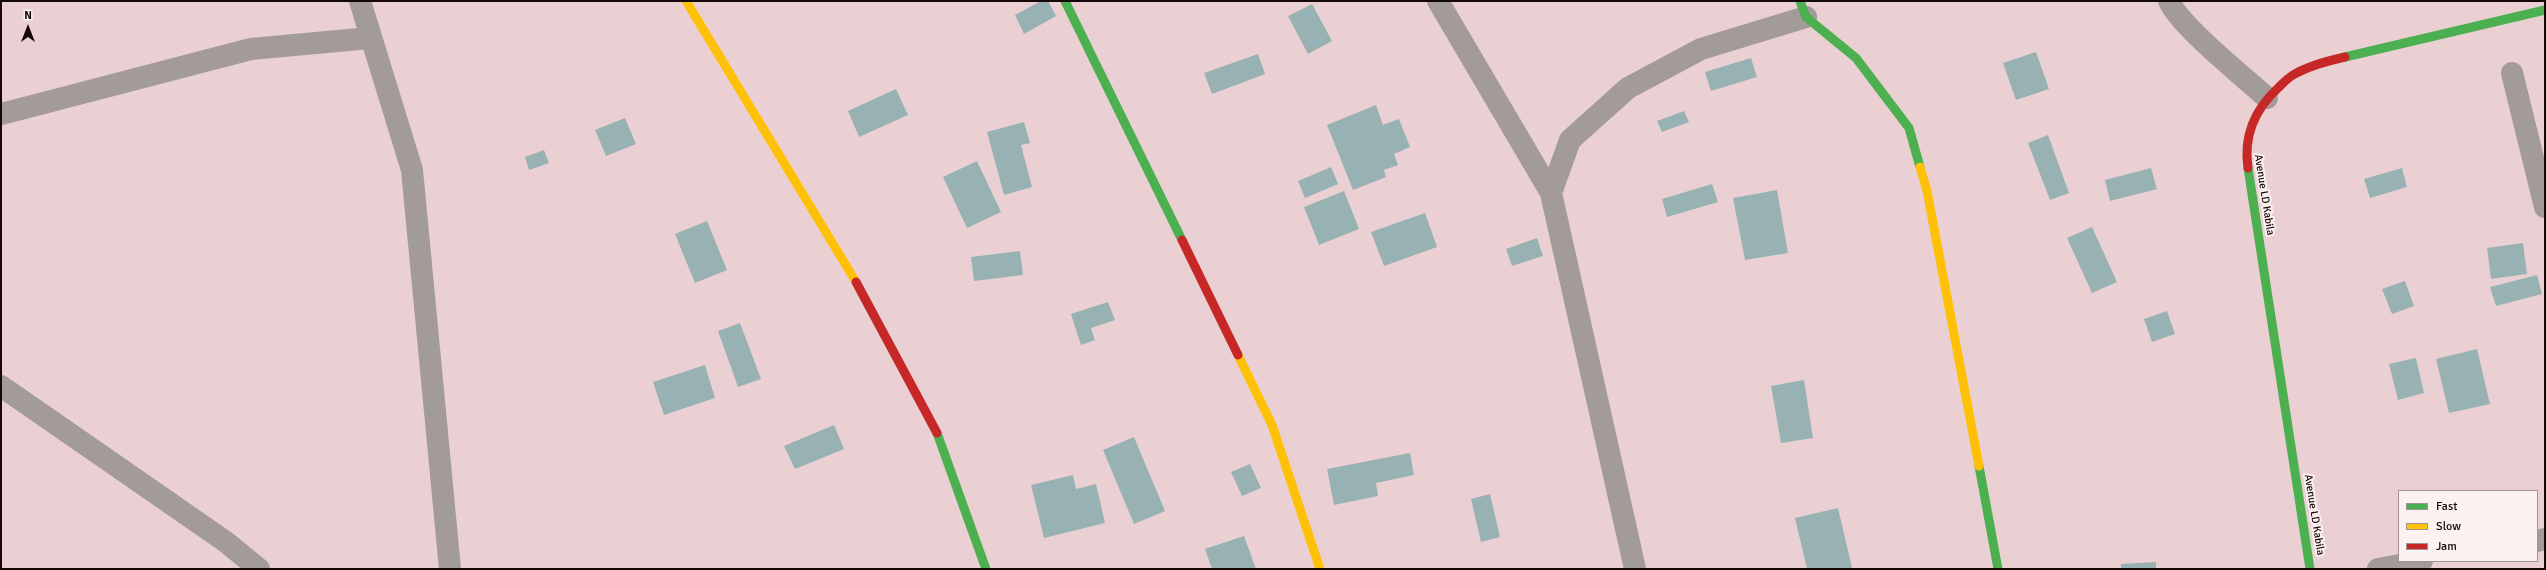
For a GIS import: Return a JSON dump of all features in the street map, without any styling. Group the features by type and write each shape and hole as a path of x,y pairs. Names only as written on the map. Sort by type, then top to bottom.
{"street":[{"path":"360,1 370,38 412,170 450,569"},
{"path":"686,1 873,310 938,435 986,569"},
{"path":"1065,1 1272,425 1320,569"},
{"path":"1438,1 1552,193 1635,569"},
{"path":"2169,1 2172,8 2193,29 2267,98"},
{"path":"1552,193 1570,140 1628,88 1701,49 1803,9 1856,58 1909,128 1927,191 1998,569"},
{"name":"Avenue LD Kabila","path":"2310,569 2245,151 2251,122 2267,98 2292,75 2324,62 2545,10"},
{"path":"1,114 251,49 370,38"},
{"path":"2512,73 2545,207"},
{"path":"1,386 226,542 259,569"},
{"path":"2378,569 2416,562"}],"building":[{"path":"1041,1 1048,1 1056,16 1024,34 1015,15"},
{"path":"1312,4 1332,41 1308,54 1288,16"},
{"path":"2036,52 2049,89 2016,100 2003,63"},
{"path":"1258,54 1265,74 1212,94 1204,73"},
{"path":"1751,58 1757,77 1711,91 1705,72"},
{"path":"896,89 908,115 859,137 848,111"},
{"path":"1376,105 1383,125 1399,119 1410,147 1394,154 1398,165 1384,170 1386,177 1353,190 1327,125"},
{"path":"1684,111 1689,122 1662,132 1657,121"},
{"path":"625,118 636,144 606,156 595,130"},
{"path":"1024,122 1030,143 1021,145 1032,187 1004,195 987,132"},
{"path":"2048,135 2069,193 2050,200 2028,143"},
{"path":"544,150 549,163 529,170 525,157"},
{"path":"977,161 1001,212 967,228 943,177"},
{"path":"1331,167 1338,184 1305,198 1298,181"},
{"path":"2151,168 2157,189 2110,201 2105,180"},
{"path":"2402,168 2407,187 2370,198 2364,179"},
{"path":"1712,184 1718,202 1667,217 1662,199"},
{"path":"1777,190 1788,253 1745,260 1733,198"},
{"path":"1344,191 1359,229 1319,245 1304,207"},
{"path":"1425,213 1437,247 1384,266 1371,232"},
{"path":"707,221 727,270 695,283 675,234"},
{"path":"2092,227 2117,282 2092,293 2067,238"},
{"path":"1537,238 1543,256 1512,266 1506,249"},
{"path":"2523,243 2527,274 2491,279 2487,248"},
{"path":"1020,251 1023,275 974,281 971,257"},
{"path":"2537,275 2542,294 2496,306 2490,287"},
{"path":"2405,281 2414,306 2392,314 2382,289"},
{"path":"1108,302 1115,320 1091,328 1095,340 1081,345 1071,314"},
{"path":"2167,311 2175,334 2152,342 2144,319"},
{"path":"740,323 761,379 738,387 718,331"},
{"path":"2477,349 2490,404 2449,413 2436,359"},
{"path":"2416,358 2424,393 2398,400 2389,364"},
{"path":"705,365 715,398 664,415 653,382"},
{"path":"1804,380 1813,438 1781,443 1771,386"},
{"path":"834,425 844,449 795,469 784,446"},
{"path":"1134,437 1165,511 1134,524 1103,450"},
{"path":"1410,453 1414,475 1376,483 1378,496 1334,505 1327,469"},
{"path":"1250,464 1261,488 1242,496 1231,472"},
{"path":"1073,475 1076,489 1096,484 1105,523 1044,538 1031,485"},
{"path":"1490,494 1500,537 1481,542 1471,499"},
{"path":"1838,508 1852,568 1807,569 1795,518"},
{"path":"1244,536 1256,569 1212,569 1205,549"},
{"path":"2156,562 2156,569 2121,569 2121,564"}],"traffic: fast":[{"path":"1065,1 1182,240"},
{"path":"1800,1 1806,17 1856,58 1909,128 1920,167"},
{"path":"2345,57 2545,10"},
{"path":"2248,168 2310,569"},
{"path":"937,433 986,569"},
{"path":"1979,466 1998,569"}],"traffic: slow":[{"path":"686,1 856,282"},
{"path":"1920,167 1927,191 1979,466"},
{"path":"1238,355 1272,425 1320,569"}],"traffic: jam":[{"path":"2248,168 2247,145 2249,134 2257,114 2263,104 2287,79 2293,75 2318,64 2345,57"},
{"path":"1182,240 1238,355"},
{"path":"856,282 937,433"}]}
